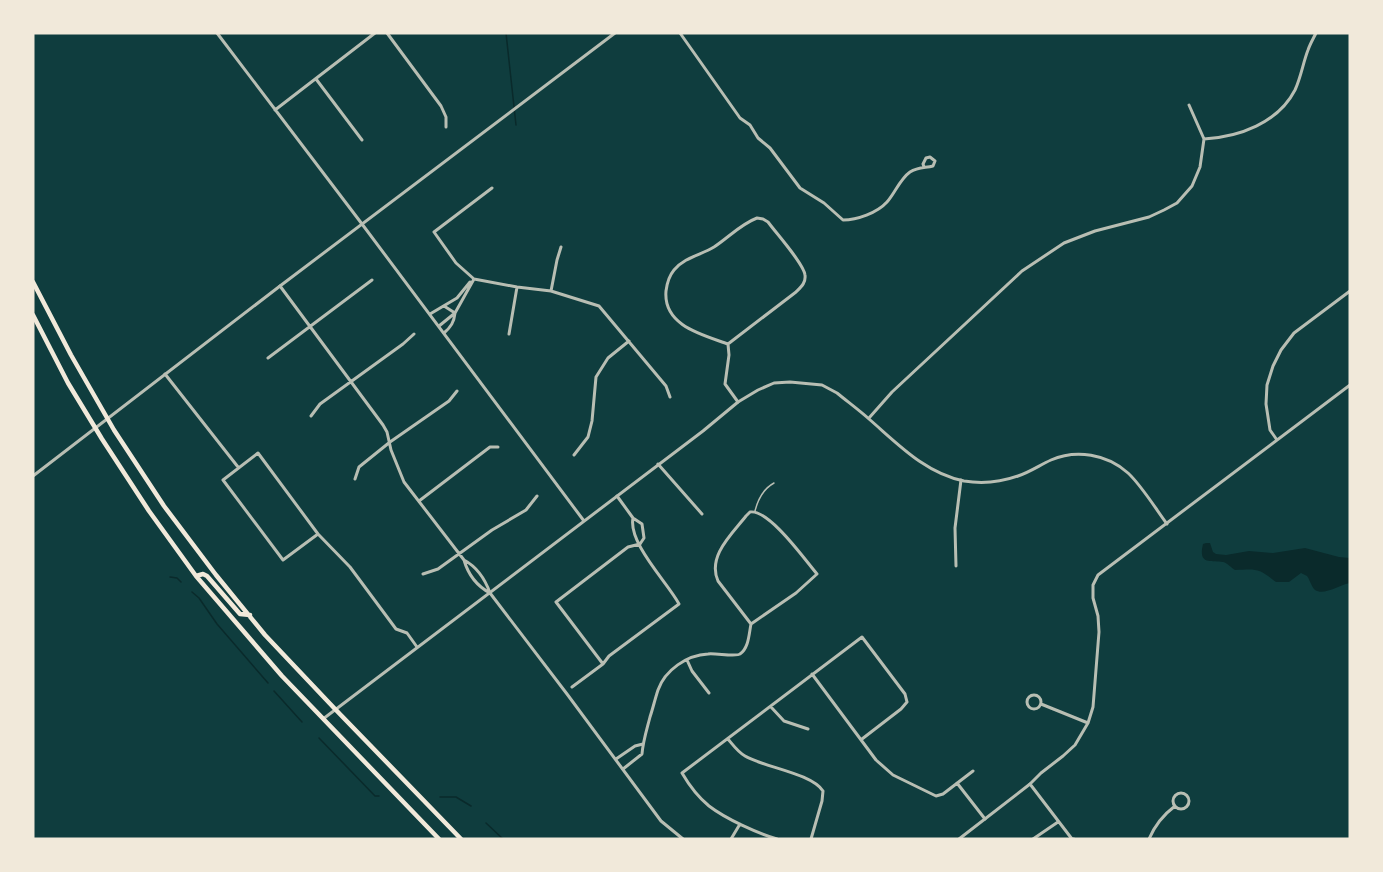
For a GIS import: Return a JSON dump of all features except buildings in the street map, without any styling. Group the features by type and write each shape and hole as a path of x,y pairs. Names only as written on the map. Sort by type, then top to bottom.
{"highway":[{"path":"33,282 107,418 164,506 216,575 266,635 461,839"},
{"path":"33,315 68,383 95,428 149,511 196,576 282,676 439,839"},
{"path":"196,576 203,574 207,576 240,614 249,615"}],"street":[{"path":"217,33 584,521"},
{"path":"275,110 375,33"},
{"path":"387,33 441,106 446,117 446,127"},
{"path":"33,476 615,33"},
{"path":"680,33 740,118 750,126 759,140 770,148 800,188 824,203 843,220 854,219 880,208 908,173 924,166"},
{"path":"1204,139 1240,134 1259,125 1279,111 1294,92 1308,49 1316,33"},
{"path":"316,79 362,140"},
{"path":"869,418 892,392 1023,271 1064,243 1095,231 1149,217 1177,203 1192,186 1200,167 1204,139 1190,105"},
{"path":"492,188 434,232 456,263 474,279 551,291 599,306 666,386 670,397"},
{"path":"757,218 764,219 801,266 805,275 804,284 728,344 686,328 670,312 666,297 667,282 673,271 684,261 715,247 749,221 757,218"},
{"path":"551,291 561,247"},
{"path":"430,314 457,298 474,279"},
{"path":"439,326 455,313 474,279"},
{"path":"268,358 372,280"},
{"path":"280,286 383,425 401,478 459,554 472,564 486,582 490,593 661,821 683,839"},
{"path":"509,334 517,287"},
{"path":"1277,440 1270,430 1266,404 1267,385 1273,366 1281,350 1294,333 1350,291"},
{"path":"444,306 455,313"},
{"path":"444,333 451,327 455,313"},
{"path":"311,416 320,404 414,334"},
{"path":"574,455 588,437 596,378 608,358 629,340"},
{"path":"728,344 726,384 738,402"},
{"path":"165,375 239,468"},
{"path":"323,719 738,402 774,383 822,384 869,418 924,465 941,474 961,480 980,483 997,482 1027,473 1059,457 1087,454 1099,457 1127,472 1167,524"},
{"path":"959,839 1063,756 1075,745 1088,723 1093,707 1098,632 1093,585 1098,575 1350,385"},
{"path":"355,479 359,466 449,401 457,391"},
{"path":"418,501 490,447 498,447"},
{"path":"318,534 283,560 223,480 258,453 318,534 350,567 396,629 407,633 417,647"},
{"path":"658,464 702,514"},
{"path":"956,566 956,520 961,480"},
{"path":"423,574 438,569 492,530 526,510 537,496"},
{"path":"603,664 556,602 628,547 640,544 644,538 642,524 633,518 617,496"},
{"path":"622,769 642,754 658,689 669,672 700,654 723,654 736,657 741,654 747,644 751,624 796,593 817,574 777,526 754,512 746,516 718,554 714,567 718,581 751,624"},
{"path":"572,687 679,603 636,539 633,518"},
{"path":"464,560 466,569 480,588 490,593"},
{"path":"777,839 740,824 710,806 691,788 682,773 862,637 905,694 908,703 862,740"},
{"path":"687,660 692,671 709,693"},
{"path":"812,674 876,760 893,775 938,797 973,771"},
{"path":"1032,694 1036,694 1041,699 1041,704 1038,708 1033,709 1027,705 1027,700 1032,694"},
{"path":"1041,704 1088,723"},
{"path":"771,706 784,721 808,729"},
{"path":"728,739 744,755 815,783 825,790 811,839"},
{"path":"616,759 635,746 643,744"},
{"path":"957,783 985,819"},
{"path":"1030,784 1058,822 1074,839"},
{"path":"1181,793 1188,796 1187,806 1183,809 1175,806 1173,799 1176,795 1181,793"},
{"path":"1149,839 1155,826 1175,806"},
{"path":"1033,839 1058,822"},
{"path":"731,839 740,824"}],"lane":[{"path":"754,512 764,490 774,483"}],"water":[{"path":"1210,543 1216,554 1226,555 1249,551 1273,553 1305,548 1350,558 1350,583 1319,592 1315,590 1307,576 1301,573 1289,582 1276,582 1257,570 1235,570 1225,563 1206,560 1202,551 1203,544"}],"waterway":[{"path":"506,33 516,125"},
{"path":"170,577 177,578 181,582"},
{"path":"192,592 268,683"},
{"path":"274,691 302,722"},
{"path":"319,738 375,796 379,796"},
{"path":"440,797 456,797 471,806"},
{"path":"486,823 503,839"}]}
